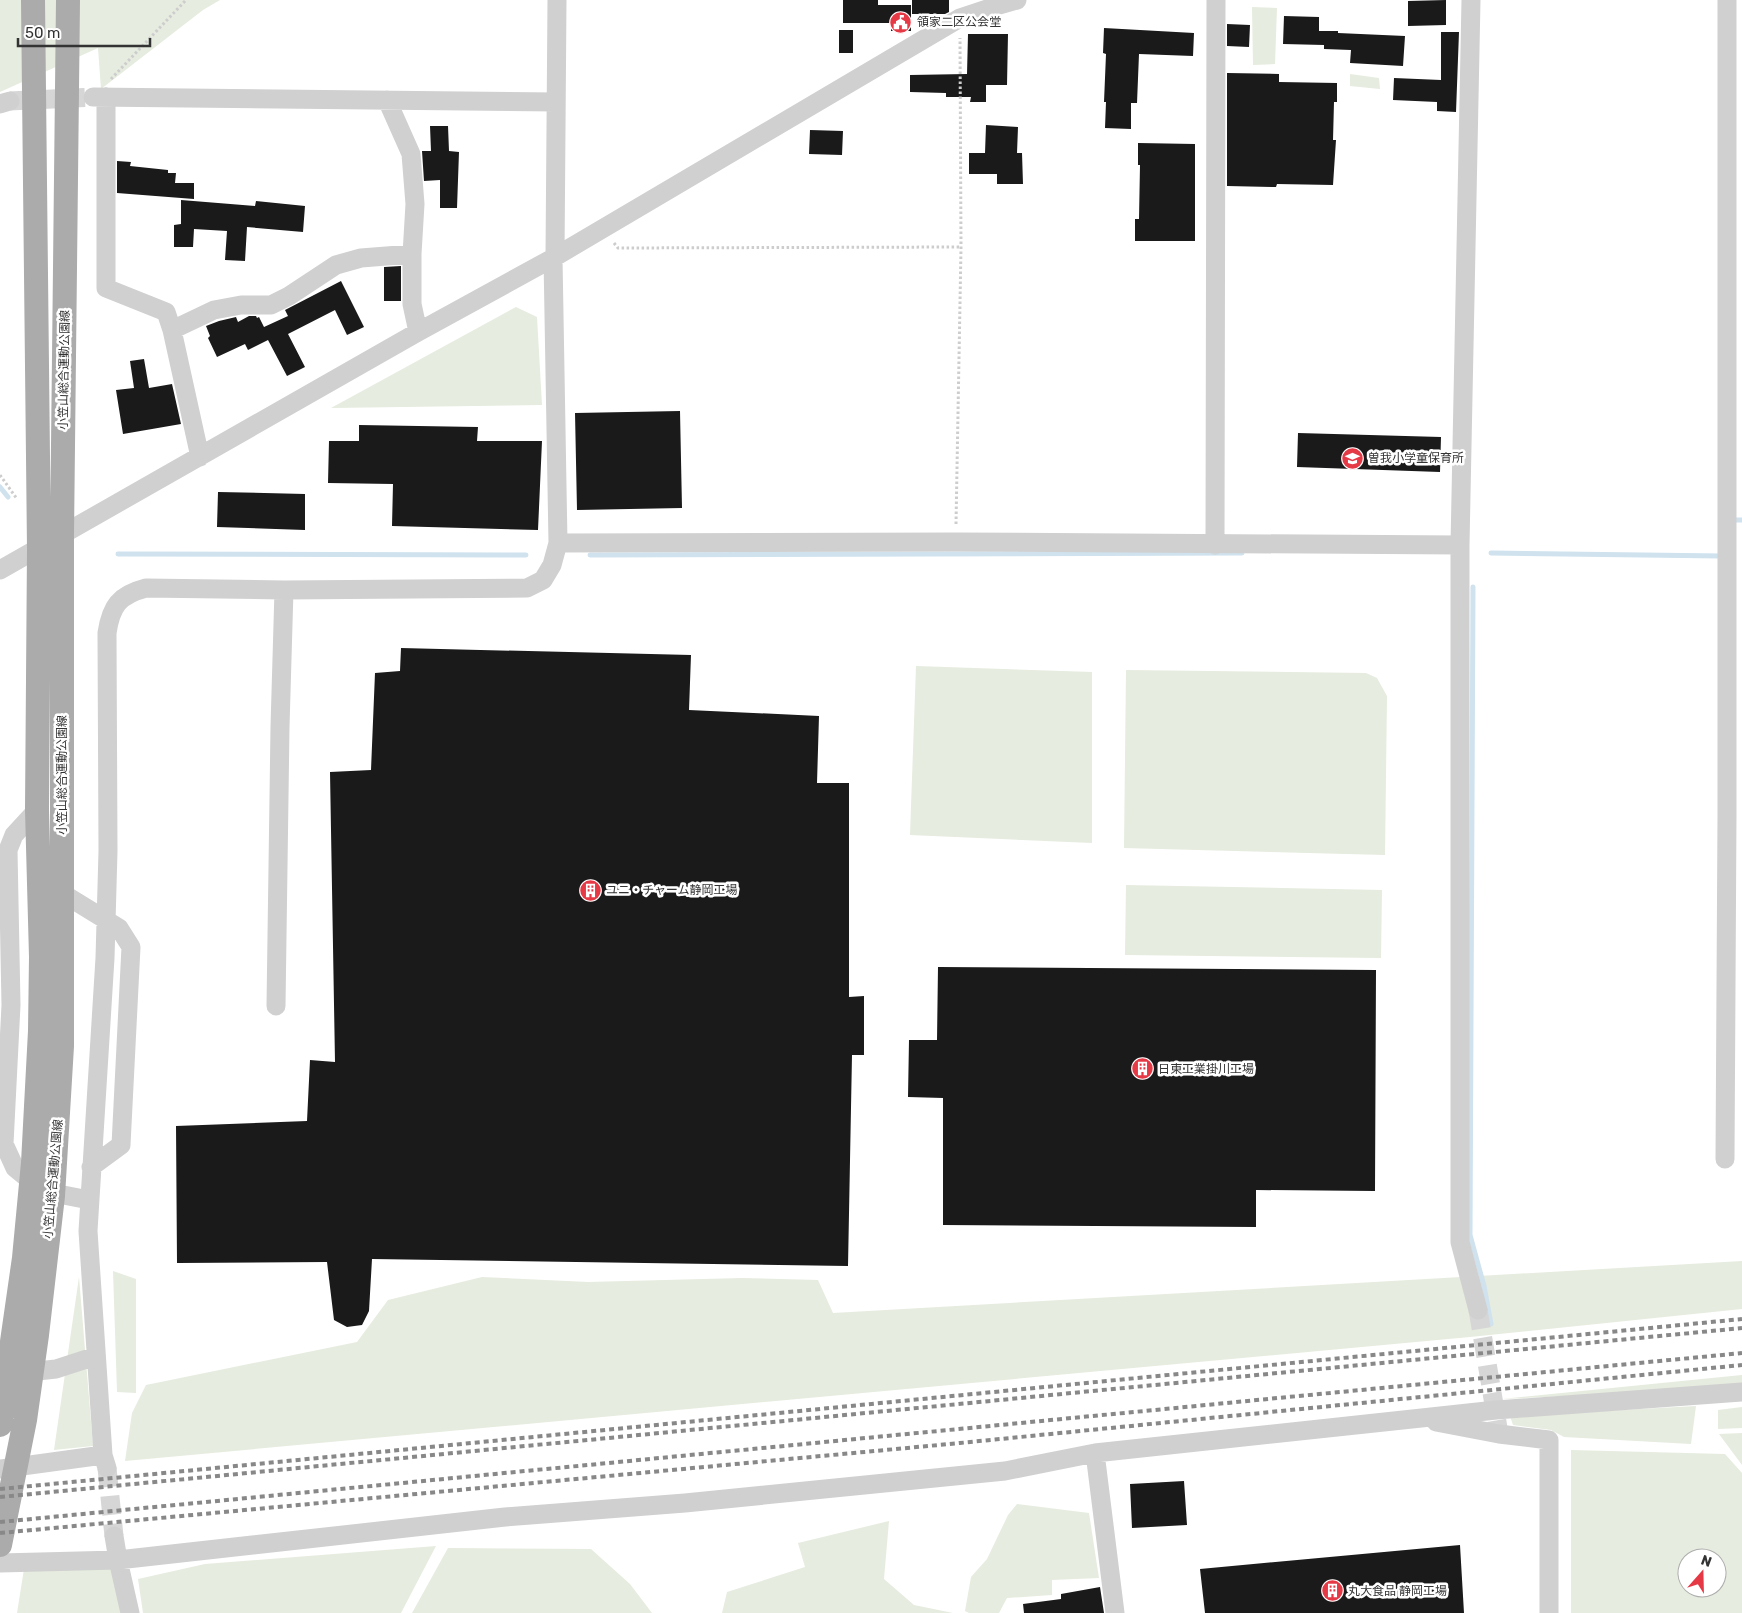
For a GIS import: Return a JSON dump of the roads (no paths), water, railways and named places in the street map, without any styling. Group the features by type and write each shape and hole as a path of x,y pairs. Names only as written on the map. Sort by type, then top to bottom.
{"main road":[{"name":"小笠山総合運動公園線","path":"0,1425 24,1258 33,1163 40,1031 41,958 37,810 39,549 32,72 33,0"},
{"name":"小笠山総合運動公園線","path":"0,1545 25,1420 37,1335 53,1196 62,1046 62,535 69,51 68,0"}],"street":[{"path":"0,1469 105,1461 88,1231 105,949 108,851 107,633 109,617 117,603 132,592 146,588 284,590 526,588 543,580 552,565 558,543 554,257 557,0"},
{"path":"0,570 418,332 554,257 960,18 999,4 1017,0"},
{"path":"1215,544 1216,0"},
{"path":"1471,0 1460,545 1460,1242 1478,1310"},
{"path":"1724,1159 1734,814 1734,513 1727,0"},
{"path":"200,457 172,330 166,312 106,288 100,97 556,102"},
{"path":"387,100 411,154 415,204 412,304 418,332"},
{"path":"172,330 214,310 240,305 271,305 336,265 361,258 412,254"},
{"path":"558,543 956,542 1460,545"},
{"path":"276,1006 284,590"},
{"path":"37,810 14,835 8,850 11,1005 4,1144 15,1168 43,1192 89,1200"},
{"path":"62,893 119,928 131,947 120,1145 91,1167"},
{"path":"0,1370 21,1373 56,1369 96,1356"},
{"path":"0,1563 118,1560 505,1517 695,1502 1005,1471 1095,1453 1418,1418 1496,1410 1742,1392"},
{"path":"1418,1418 1499,1434 1549,1440 1549,1613"},
{"path":"1095,1453 1115,1613"},
{"path":"114,1536 130,1613"}],"waterway":[{"path":"0,487 8,497"},
{"path":"1733,523 1733,520 1742,520"},
{"path":"590,555 1242,553"},
{"path":"1491,553 1722,556"},
{"path":"118,554 526,555"},
{"path":"1473,587 1470,1235 1484,1286 1491,1324"}],"tunnel":[{"path":"10,101 93,97"},
{"path":"1478,1310 1499,1434"},
{"path":"107,1468 114,1536"}],"railway":[{"path":"0,1489 1742,1319"},
{"path":"0,1497 1742,1328"},
{"path":"0,1522 1742,1353"},
{"path":"0,1533 960,1443 1742,1365"}],"place":[{"name":"領家二区公会堂","path":"901,22"},
{"name":"曽我小学童保育所","path":"1352,458"},
{"name":"ユニ・チャーム静岡工場","path":"590,890"},
{"name":"日東工業掛川工場","path":"1142,1069"},
{"name":"丸大食品 静岡工場","path":"1332,1591"}]}
